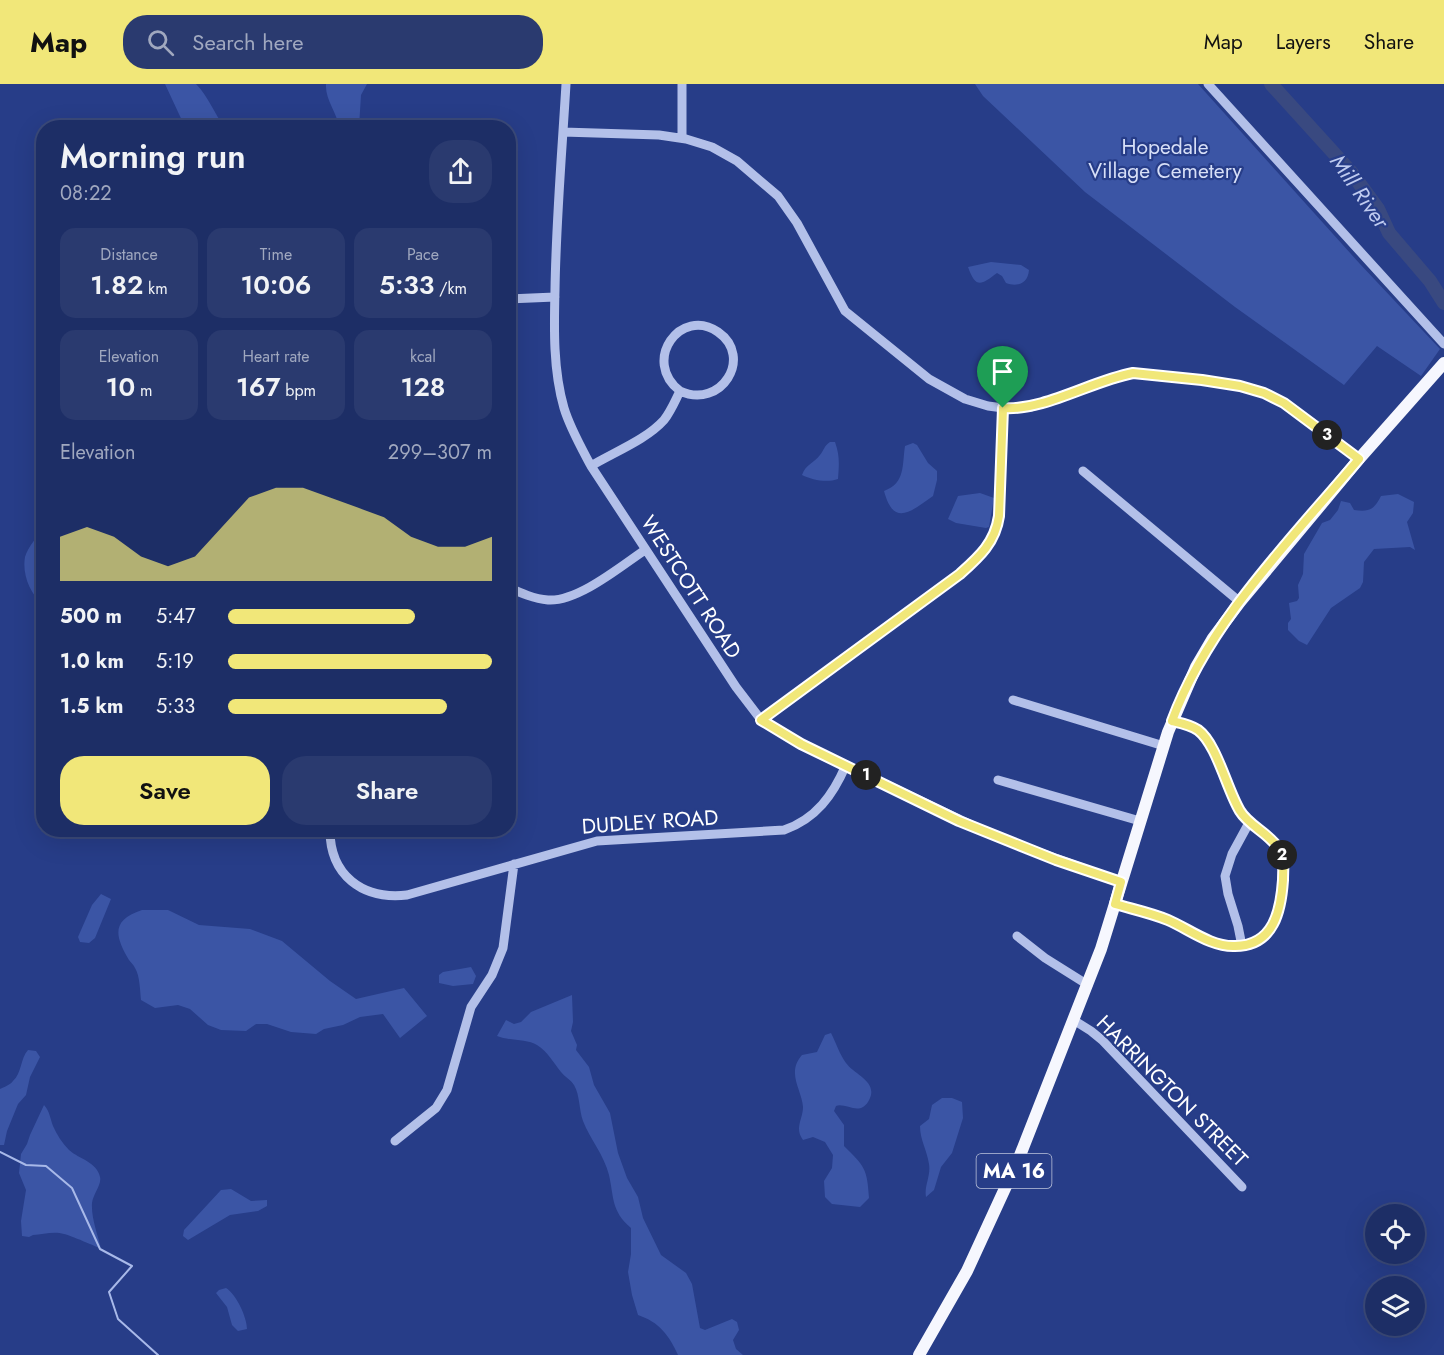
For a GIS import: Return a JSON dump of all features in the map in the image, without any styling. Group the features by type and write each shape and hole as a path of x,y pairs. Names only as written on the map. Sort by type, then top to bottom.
{"main road":[{"name":"MA 16","path":"919,1355 967,1271 990,1224 1075,1021 1115,904 1172,721 1196,667 1213,638 1240,602 1359,459 1444,363"}],"street":[{"name":"WESTCOTT ROAD","path":"566,84 554,329 559,386 564,408 574,435 591,466 736,687 761,720 775,730 997,837 1121,882"},
{"path":"682,84 682,138"},
{"path":"1208,84 1444,344"},
{"path":"564,132 659,135 682,138 712,147 736,161 778,196 797,223 838,302 856,321 942,388 964,399 1003,408 1031,407 1108,379 1133,373 1202,380 1240,386 1264,393 1284,403 1359,459"},
{"path":"516,299 555,297"},
{"path":"696,326 704,326 718,332 731,350 733,364 729,377 720,388 707,394 693,395 680,391 669,380 663,365 665,349 669,342 680,331 696,326"},
{"path":"591,466 653,429 665,418 680,391"},
{"path":"761,720 960,574 987,547 997,528 999,516 1003,408"},
{"path":"1083,471 1240,602"},
{"path":"516,590 537,599 561,599 592,585 645,550"},
{"path":"1013,700 1164,746"},
{"path":"1115,904 1167,920 1216,944 1242,946 1267,933 1280,908 1283,856 1280,849 1243,816 1218,760 1201,733 1196,728 1172,721"},
{"name":"DUDLEY ROAD","path":"331,837 333,854 341,869 357,885 377,895 407,895 597,841 784,830 802,823 820,808 846,765"},
{"path":"998,780 1140,821"},
{"path":"1242,946 1225,876 1232,854 1250,821"},
{"path":"395,1141 436,1108 447,1090 471,1007 492,975 503,948 514,864"},
{"path":"1017,936 1045,958 1089,982"},
{"name":"HARRINGTON STREET","path":"1075,1021 1098,1037 1242,1187"}],"green space":[{"path":"165,84 196,84 220,120 182,120"},
{"path":"326,84 367,84 361,95 359,120 337,120"},
{"name":"Hopedale Village Cemetery","path":"975,84 1198,84 1440,349 1421,376 1377,346 1344,385 1235,307 1085,192 983,96"},
{"path":"991,262 1021,265 1029,270 1027,278 1014,285 1006,283 997,273 983,282 976,282 968,267"},
{"path":"830,442 835,442 838,452 838,479 820,480 802,475 806,468 818,458"},
{"path":"913,443 937,471 937,480 933,496 910,511 898,513 888,502 884,491 891,488 900,478 905,446"},
{"path":"980,493 994,498 989,527 956,523 948,519 958,496"},
{"path":"1398,494 1414,502 1413,513 1407,522 1415,550 1410,547 1374,549 1364,562 1363,582 1360,588 1331,608 1307,645 1299,641 1288,630 1288,623 1291,619 1289,603 1299,598 1298,585 1303,574 1304,554 1322,523 1330,520 1338,510 1341,501 1350,503 1354,510 1364,511 1373,507 1381,496"},
{"path":"36,538 36,598 28,583 24,563"},
{"path":"101,894 111,899 95,938 89,943 80,942 78,937 92,905"},
{"path":"142,910 168,910 199,925 250,929 282,941 330,981 356,999 404,988 427,1016 400,1038 383,1014 360,1017 316,1034 291,1032 267,1024 256,1024 246,1031 221,1030 208,1025 190,1009 178,1005 155,1008 141,1000 137,971 124,951 119,936 119,929 125,919"},
{"path":"471,967 476,976 473,984 453,986 439,983 439,975 443,972"},
{"path":"572,995 571,1031 577,1045 576,1050 589,1067 594,1085 610,1113 618,1153 627,1178 638,1197 643,1218 661,1255 686,1273 692,1284 700,1328 705,1330 732,1319 737,1322 739,1330 733,1340 736,1349 743,1355 678,1355 662,1330 652,1321 638,1315 628,1272 631,1228 620,1216 614,1203 607,1168 583,1121 574,1085 537,1045 497,1036 506,1020 514,1024 521,1022 531,1012"},
{"path":"831,1033 846,1063 867,1081 871,1090 869,1100 863,1107 857,1109 839,1105 834,1111 844,1125 844,1146 861,1164 866,1174 869,1198 860,1207 832,1204 825,1197 824,1181 832,1168 833,1155 825,1142 813,1137 803,1140 799,1131 803,1107 795,1068 802,1055 817,1052 825,1035"},
{"path":"28,1050 36,1051 40,1057 30,1077 26,1095 18,1104 4,1145 0,1145 0,1089 16,1078"},
{"path":"942,1098 952,1098 962,1102 963,1118 952,1153 941,1167 934,1190 926,1197 929,1164 920,1126 929,1119 932,1105"},
{"path":"44,1105 64,1145 92,1164 98,1172 100,1180 92,1209 101,1249 60,1233 22,1236 21,1221 26,1190 19,1173 21,1154"},
{"path":"231,1189 251,1201 267,1200 267,1206 258,1211 230,1215 188,1240 183,1236 184,1230 221,1190"},
{"path":"226,1288 234,1295 240,1306 247,1329 238,1331 232,1325 227,1307 216,1293"}],"waterway":[{"name":"Mill River","path":"1271,84 1351,172 1378,209 1389,233 1430,281 1444,303"},
{"path":"0,1152 26,1165 46,1166 72,1188 100,1249 132,1266 109,1292 118,1319 158,1355"}],"route":[{"path":"1133,373 1202,380 1240,386 1264,393 1284,403 1359,459 1258,579 1213,638 1185,689 1172,721 1196,728 1206,739 1243,816 1273,841 1283,856 1284,868 1278,916 1267,933 1251,943 1242,946 1216,944 1167,920 1115,904 1121,882 1056,860 959,821 801,744 761,720 960,574 987,547 997,528 999,516 1002,485 1003,408 1031,407 1108,379 1133,373"}]}
